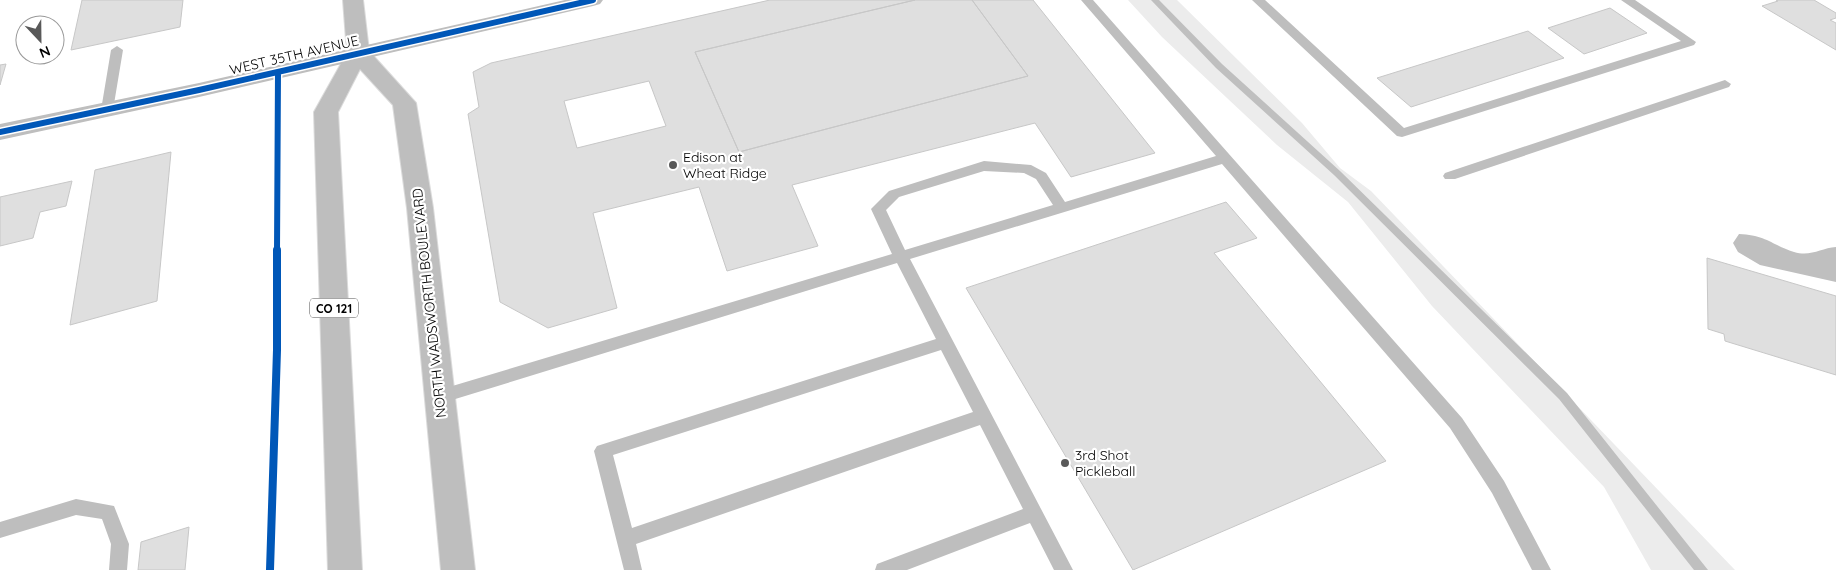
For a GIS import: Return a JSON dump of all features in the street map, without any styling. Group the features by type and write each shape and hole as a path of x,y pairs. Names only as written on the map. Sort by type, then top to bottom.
{"main road":[{"path":"353,0 358,53"},
{"name":"WEST 35TH AVENUE","path":"0,132 107,110 594,0"},
{"name":"NORTH WADSWORTH BOULEVARD","path":"358,53 404,103 420,208 458,570"},
{"name":"CO 121","path":"345,570 326,112 358,53"}],"lane":[{"path":"1088,0 1456,423 1498,487 1542,570"},
{"path":"1258,0 1402,133 1690,42 1627,0"},
{"path":"107,110 117,50"},
{"path":"1450,176 1725,84"},
{"path":"439,397 1225,158"},
{"path":"1062,208 1041,176 1026,168 984,166 894,194 878,209 901,257 1064,570"},
{"path":"633,570 603,450 946,342"},
{"path":"625,539 984,416"},
{"path":"0,530 76,507 108,512 120,544 118,570"},
{"path":"884,570 1035,513"}],"shaded area":[{"path":"1128,0 1177,0 1302,123 1340,168 1371,191 1735,570 1651,570 1604,487 1432,306 1348,202 1277,145 1162,37"},
{"path":"1739,234 1756,236 1800,253 1811,253 1836,247 1836,282 1760,265 1738,252 1733,243"}],"building":[{"path":"82,0 183,0 180,27 71,50"},
{"name":"Edison at Wheat Ridge","path":"770,0 915,0 695,52 739,152 1028,76 972,0 1033,0 1155,153 1071,177 1035,123 792,185 818,246 727,271 699,187 593,213 617,308 548,328 500,302 468,114 479,107 473,72 491,63","holes":["649,81 666,126 577,148 564,101"]},
{"path":"915,0 972,0 1028,76 739,152 695,52"},
{"path":"1776,0 1814,0 1836,13 1836,18 1830,20 1836,23 1836,50 1762,6 1778,1"},
{"path":"1610,8 1647,33 1584,54 1548,28"},
{"path":"1528,31 1564,58 1411,107 1377,78"},
{"path":"6,64 0,85 0,65"},
{"path":"171,152 157,301 70,325 95,170"},
{"path":"72,181 66,206 40,212 33,238 0,246 0,197"},
{"path":"1226,202 1257,238 1214,253 1386,461 1133,570 966,288"},
{"path":"1707,258 1836,296 1836,375 1725,341 1724,334 1708,329"},
{"path":"189,527 185,570 138,570 141,542"}],"waterway":[{"path":"1155,0 1219,66 1337,173 1563,396 1702,570"}],"cycle path":[{"path":"0,132 199,90 593,0"},
{"path":"270,570 277,350 278,72"}],"place":[{"name":"Edison at Wheat Ridge","path":"673,165"},
{"name":"3rd Shot Pickleball","path":"1065,463"}]}
